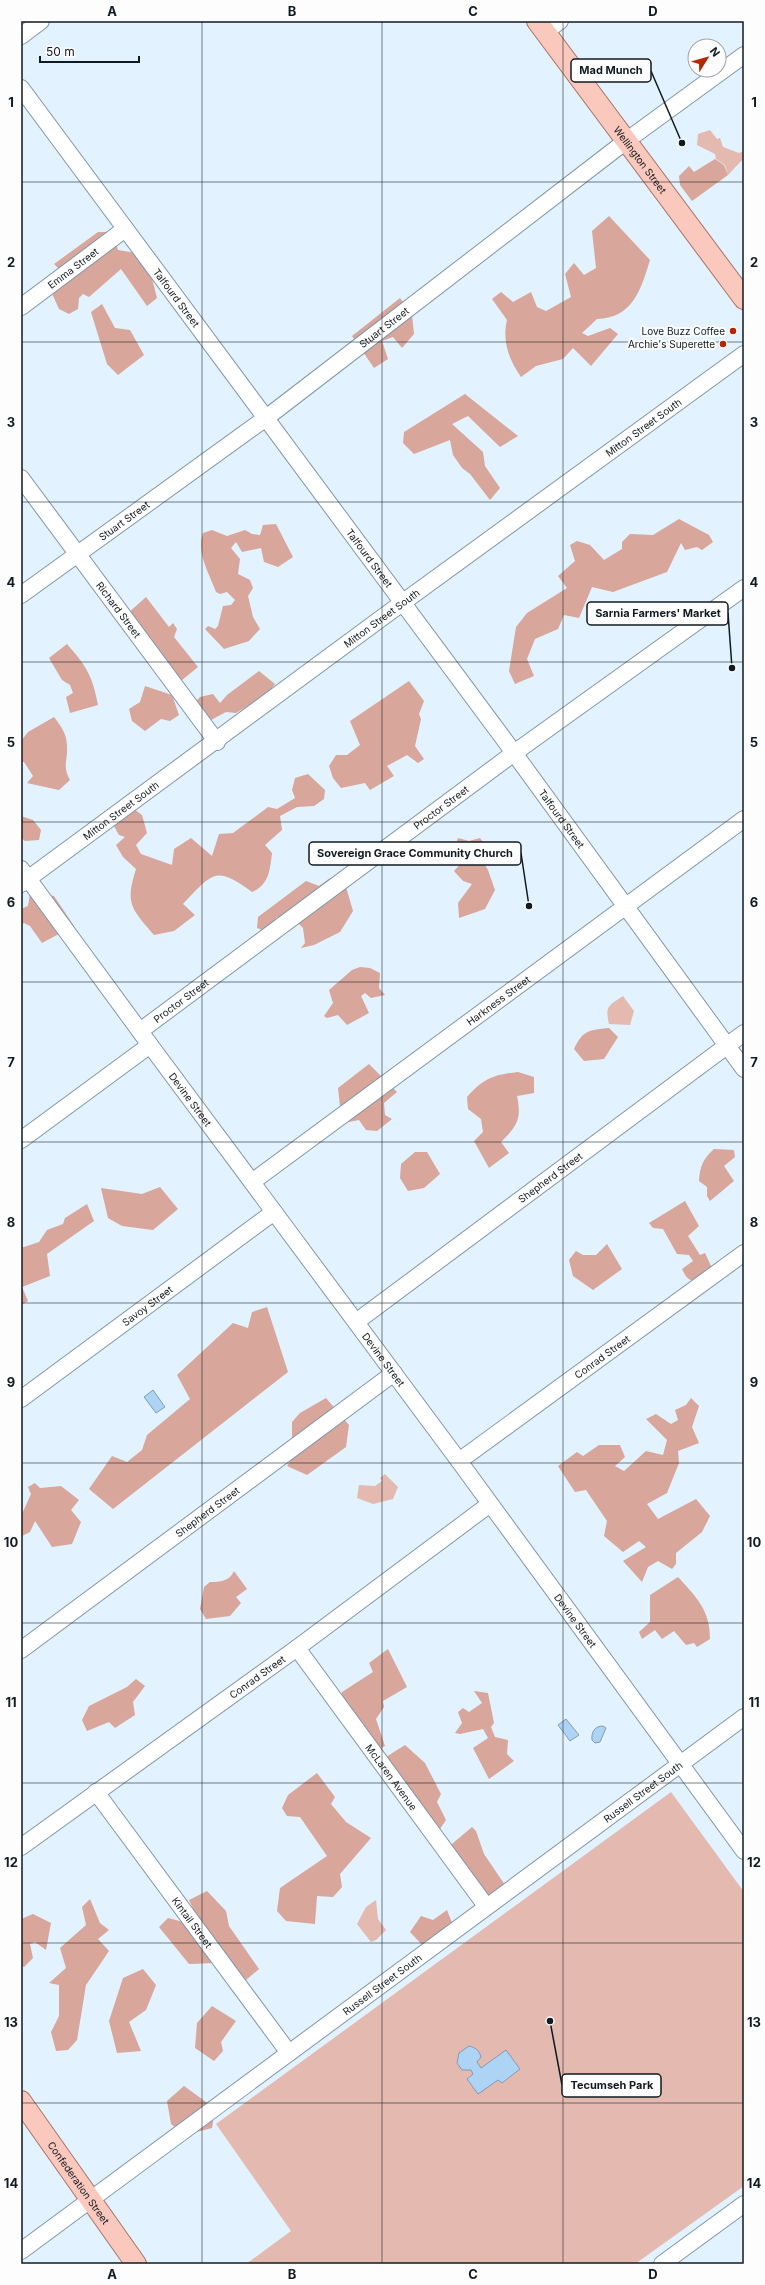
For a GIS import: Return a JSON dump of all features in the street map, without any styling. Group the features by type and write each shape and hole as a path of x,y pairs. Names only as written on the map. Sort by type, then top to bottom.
{"main road":[{"name":"Wellington Street","path":"547,25 626,141 744,299"},
{"name":"Confederation Street","path":"21,2101 136,2264"}],"street":[{"path":"21,36 41,21"},
{"name":"Stuart Street","path":"21,595 266,418 626,141 744,55"},
{"name":"Talfourd Street","path":"21,88 514,753 744,1069"},
{"name":"Emma Street","path":"21,306 125,229"},
{"name":"Mitton Street South","path":"23,878 217,742 402,603 744,354"},
{"name":"Richard Street","path":"21,478 217,742"},
{"name":"Proctor Street","path":"140,1031 514,753 744,588"},
{"name":"Harkness Street","path":"252,1182 744,819"},
{"name":"Devine Street","path":"23,878 140,1031 394,1373 744,1851"},
{"name":"Shepherd Street","path":"356,1322 744,1033"},
{"path":"21,1140 150,1046"},
{"name":"Savoy Street","path":"21,1399 274,1212"},
{"name":"Conrad Street","path":"459,1461 744,1253"},
{"name":"Shepherd Street","path":"21,1650 394,1373"},
{"name":"Conrad Street","path":"21,1847 298,1648 490,1504"},
{"name":"McLaren Avenue","path":"298,1648 486,1906"},
{"name":"Russell Street South","path":"21,2251 486,1906 744,1717"},
{"name":"Kintail Street","path":"96,1792 289,2053"},
{"path":"662,2264 744,2204"}],"shaded area":[{"path":"710,130 717,139 720,138 723,147 739,153 744,151 744,158 728,175 725,165 716,159 715,154 697,145 698,134"},
{"path":"715,159 724,165 728,175 692,201 680,185 679,176 689,166 694,172"},
{"path":"609,216 650,260 639,291 627,308 609,317 597,319 582,333 588,336 610,328 618,334 591,366 573,348 563,359 536,366 521,377 513,364 506,343 505,335 507,320 492,299 501,292 513,302 531,292 537,307 546,311 571,297 565,274 574,263 584,275 596,268 592,231"},
{"path":"98,232 113,232 118,250 136,253 150,271 157,298 147,306 121,269 89,297 83,294 79,298 78,309 69,314 59,309 50,289 70,280 54,264"},
{"path":"400,298 412,315 414,334 402,348 393,337 382,341 388,359 374,368 352,336"},
{"path":"102,304 115,328 130,330 144,355 118,375 107,364 91,312"},
{"path":"465,394 518,436 500,447 468,416 452,424 483,452 485,466 500,488 490,500 470,474 462,468 453,455 450,440 414,454 403,443 404,432"},
{"path":"679,519 709,535 713,542 702,550 697,547 685,550 681,543 667,572 613,592 592,587 579,618 564,615 558,629 535,639 527,659 534,676 515,684 509,671 516,627 527,613 567,588 558,576 575,561 570,545 577,541 590,545 604,560 622,549 622,542 630,534 653,535"},
{"path":"276,524 293,557 278,567 264,562 261,548 242,552 236,542 231,548 240,559 238,574 250,580 253,588 248,596 253,617 260,629 249,641 224,649 205,629 208,626 215,629 218,626 223,606 231,605 235,600 227,592 220,594 216,592 202,555 201,540 203,533 212,530 227,536 245,530 252,534 260,535 263,525"},
{"path":"146,597 169,627 173,623 177,629 174,637 198,667 176,685 126,615"},
{"path":"67,644 88,672 98,705 70,713 66,697 73,693 70,685 62,680 49,658"},
{"path":"259,671 275,684 267,694 236,713 226,712 211,720 195,717 188,709 200,697 213,694 220,703 227,695"},
{"path":"409,681 424,701 419,714 421,719 415,746 424,759 418,763 407,755 387,766 394,776 370,790 365,783 341,788 333,778 329,766 336,755 347,755 360,745 350,721"},
{"path":"145,686 172,695 179,715 170,721 161,719 145,731 132,721 129,709 140,702"},
{"path":"54,717 65,734 67,742 66,770 70,780 59,790 27,783 33,776 24,762 21,762 21,741 28,732"},
{"path":"308,774 325,790 324,799 314,806 297,807 280,816 282,830 265,845 272,853 268,876 262,885 252,892 230,878 215,876 208,879 183,904 195,915 174,931 154,935 140,918 132,905 131,890 136,869 123,857 116,845 125,837 119,835 114,826 121,815 134,809 142,815 147,833 136,845 141,854 172,865 174,849 191,838 212,856 219,834 233,833 268,807 277,809 295,798 292,790 295,778"},
{"path":"21,816 33,820 41,830 39,840 25,841 21,838"},
{"path":"458,838 469,841 480,838 485,845 477,852 488,870 495,890 485,909 459,918 458,903 472,884 463,881 454,871 463,861 454,850"},
{"path":"330,878 346,887 353,911 340,932 314,945 301,948 305,943 303,928 297,922 290,925 277,917 267,932 257,928 258,917 306,881 319,886"},
{"path":"30,893 54,896 74,926 42,943 30,926 24,923 21,925 21,909 28,906"},
{"path":"360,967 370,968 380,973 379,988 385,995 371,998 365,993 361,996 369,1013 347,1025 338,1015 327,1018 324,1016 333,1003 329,990 352,970"},
{"path":"623,996 634,1011 630,1025 609,1024 607,1013 609,1007"},
{"path":"609,1028 618,1037 604,1059 584,1061 574,1049 580,1038 587,1032 596,1029"},
{"path":"369,1064 397,1092 384,1103 385,1115 392,1119 377,1131 366,1130 359,1120 349,1122 348,1106 340,1106 338,1088"},
{"path":"518,1072 534,1077 534,1093 517,1096 519,1111 517,1122 501,1142 509,1153 489,1168 474,1141 483,1132 481,1119 468,1109 467,1097 490,1078 502,1074"},
{"path":"714,1149 734,1150 735,1157 724,1166 734,1181 710,1201 707,1196 707,1187 699,1181 703,1163"},
{"path":"415,1152 427,1152 440,1174 424,1188 408,1191 400,1178 401,1164"},
{"path":"160,1187 178,1209 153,1230 122,1226 108,1218 101,1188 142,1194"},
{"path":"685,1201 699,1226 688,1236 700,1255 705,1253 712,1268 699,1282 688,1278 682,1269 693,1261 689,1255 677,1254 663,1229 653,1228 649,1223"},
{"path":"87,1204 94,1221 47,1254 50,1276 22,1287 28,1301 21,1305 21,1248 39,1242 47,1230 63,1224 65,1218"},
{"path":"607,1244 622,1269 593,1290 573,1276 569,1260 576,1251 583,1255 596,1255"},
{"path":"267,1307 288,1372 113,1509 89,1489 112,1456 127,1462 142,1450 147,1435 190,1399 177,1375 233,1323 248,1328 252,1312"},
{"path":"326,1398 349,1425 346,1447 307,1475 287,1466 300,1448 292,1438 292,1422 300,1413"},
{"path":"691,1398 699,1406 692,1427 699,1443 678,1451 679,1463 667,1493 647,1504 658,1519 696,1499 710,1516 702,1532 676,1553 676,1564 672,1569 658,1561 648,1567 642,1582 623,1561 646,1547 639,1541 623,1552 604,1536 607,1521 586,1490 575,1492 558,1466 577,1452 583,1456 599,1445 620,1445 625,1457 615,1466 624,1471 646,1451 663,1455 667,1440 646,1419 656,1414 671,1424 678,1420 675,1410 686,1405"},
{"path":"385,1474 398,1487 393,1499 373,1504 357,1498 359,1485 375,1486 382,1481 380,1478"},
{"path":"35,1483 40,1488 61,1486 79,1500 71,1510 81,1522 72,1544 52,1547 35,1521 30,1532 22,1536 21,1516 31,1494 28,1487"},
{"path":"234,1571 247,1589 236,1597 241,1603 230,1616 206,1619 200,1609 204,1587 210,1582 227,1579"},
{"path":"678,1577 701,1605 708,1620 710,1639 697,1647 694,1643 686,1645 674,1631 662,1639 655,1630 642,1639 639,1632 650,1622 650,1595"},
{"path":"388,1649 407,1687 383,1701 384,1707 376,1719 385,1746 375,1751 339,1700 342,1692 373,1672 369,1663"},
{"path":"136,1679 145,1686 133,1702 135,1715 115,1728 109,1722 87,1731 82,1720 89,1706 127,1687"},
{"path":"474,1691 488,1693 494,1723 491,1727 495,1737 508,1740 507,1754 514,1761 489,1779 473,1748 488,1738 483,1729 460,1734 455,1733 462,1723 458,1712 463,1708 469,1712 482,1703"},
{"path":"405,1745 425,1763 441,1794 437,1802 446,1820 440,1829 431,1825 386,1757"},
{"path":"317,1773 335,1797 331,1804 346,1822 371,1838 340,1874 342,1887 333,1897 317,1896 315,1924 286,1921 277,1911 280,1888 327,1856 300,1817 287,1816 282,1808 288,1795"},
{"path":"671,1792 744,1892 744,2186 635,2264 246,2264 291,2231 216,2124"},
{"path":"472,1827 476,1831 484,1854 507,1888 489,1900 459,1863 452,1844"},
{"path":"207,1891 226,1911 229,1926 259,1969 246,1980 231,1981 215,1963 189,1964 159,1927 168,1918 191,1924 198,1919 189,1900"},
{"path":"90,1899 100,1923 109,1930 98,1939 109,1951 86,1985 77,2040 68,2050 56,2051 51,2032 59,2016 59,1985 49,1983 66,1968 60,1948 86,1925 82,1907"},
{"path":"376,1900 378,1919 386,1930 376,1940 371,1942 357,1924 366,1907"},
{"path":"447,1910 454,1928 426,1949 410,1932 421,1916 433,1920"},
{"path":"33,1914 51,1923 46,1950 35,1942 30,1944 33,1958 24,1967 21,1966 21,1919"},
{"path":"143,1969 156,1985 146,2010 129,2022 141,2051 117,2053 109,2021 123,1978"},
{"path":"212,2006 236,2021 221,2042 223,2051 214,2061 195,2048 197,2023"},
{"path":"184,2086 206,2102 214,2116 212,2128 185,2135 171,2124 167,2101"}],"water":[{"path":"153,1390 165,1407 156,1413 144,1397"},
{"path":"566,1719 579,1735 570,1741 558,1725"},
{"path":"603,1726 606,1728 600,1742 595,1743 592,1740 593,1732 596,1728"},
{"path":"469,2046 478,2051 481,2057 477,2062 481,2068 506,2050 520,2069 502,2083 498,2080 478,2094 467,2079 473,2074 471,2070 462,2070 457,2063 459,2053"}],"place":[{"name":"Mad Munch","path":"682,143"},
{"name":"Love Buzz Coffee","path":"733,331"},
{"name":"Archie's Superette","path":"723,344"},
{"name":"Sarnia Farmers' Market","path":"732,668"},
{"name":"Sovereign Grace Community Church","path":"529,906"},
{"name":"Tecumseh Park","path":"550,2021"}]}
